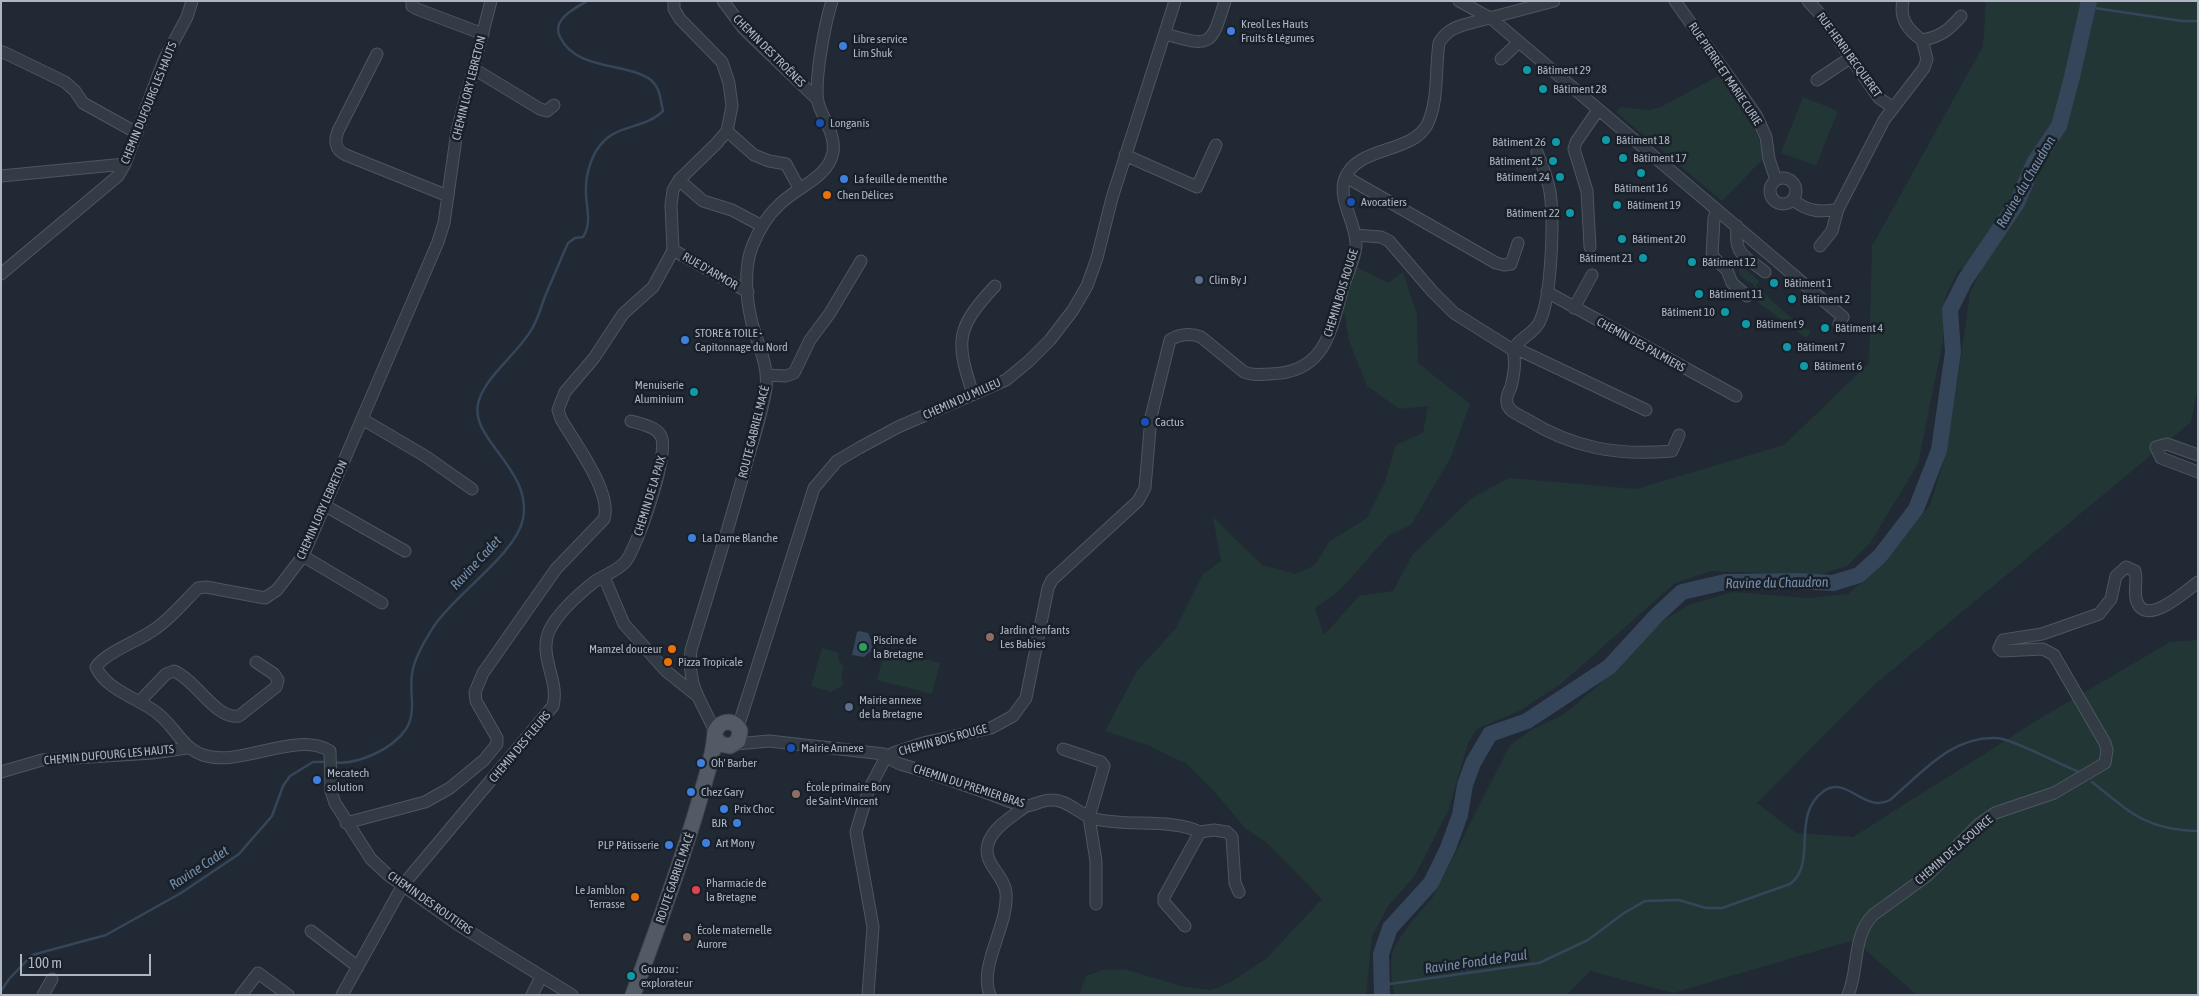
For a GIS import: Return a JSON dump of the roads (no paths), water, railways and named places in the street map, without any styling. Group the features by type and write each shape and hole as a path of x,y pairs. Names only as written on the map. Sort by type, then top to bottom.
{"main road":[{"name":"ROUTE GABRIEL MACÉ","path":"632,995 671,893 712,759 728,733"}],"street":[{"name":"CHEMIN DUFOURG LES HAUTS","path":"1,274 118,176 125,164 164,60 187,17 192,1"},
{"path":"412,1 412,6 417,9 483,34"},
{"name":"CHEMIN LORY LEBRETON","path":"187,748 164,716 100,677 96,667 101,660 134,643 157,628 198,588 206,587 264,598 277,590 303,556 438,242 444,223 457,131 491,1"},
{"path":"346,823 426,802 450,788 484,760 496,744 497,738 476,700 475,692 483,672 556,569 597,528 607,510 604,494 561,419 558,410 559,403 565,392 594,358 623,314 653,287 673,250 670,205 673,190 679,180 727,131 732,106 729,83 722,62 680,19 674,9 674,1"},
{"name":"CHEMIN DES TROËNES","path":"723,1 744,29 818,100"},
{"name":"ROUTE GABRIEL MACÉ","path":"728,733 706,712 696,695 690,675 692,650 730,524 763,402 767,375 750,317 748,292 752,249 762,226 778,205 822,172 829,163 833,152 833,140 818,100 821,56 832,1"},
{"name":"CHEMIN DU MILIEU","path":"728,733 742,712 814,488 825,473 837,461 898,427 1006,380 1029,362 1074,310 1087,286 1097,258 1125,155 1175,1"},
{"path":"1165,34 1198,44 1206,41 1215,34 1225,1"},
{"path":"1459,1 1492,19 1737,226 1843,317 1840,324"},
{"path":"1518,243 1511,264 1496,263 1346,177 1362,160 1412,139 1421,132 1429,119 1433,103 1438,52 1444,35 1452,28 1492,19 1554,1"},
{"name":"RUE PIERRE ET MARIE CURIE","path":"1675,1 1756,115 1766,137 1769,159 1776,180"},
{"name":"RUE HENRI BECQUERET","path":"1808,1 1820,14 1879,98 1892,107"},
{"path":"1820,246 1832,231 1838,209 1892,107 1924,68 1927,59 1922,40 1912,32 1902,6"},
{"path":"1922,40 1948,31 1961,16"},
{"path":"1501,59 1519,42"},
{"path":"2,52 65,82 75,91 83,103 136,133"},
{"path":"377,54 338,130 336,144 338,149 346,155 448,196"},
{"path":"1817,80 1850,58"},
{"path":"474,70 540,109 547,111 552,109 554,105"},
{"path":"1590,247 1591,234 1587,191 1574,149 1576,142 1598,110"},
{"path":"727,131 754,154 768,161 786,164 799,188"},
{"path":"1125,155 1197,187 1216,145"},
{"path":"1537,152 1550,190 1552,207 1547,292 1540,322 1530,335 1516,343 1514,348 1515,366 1506,402 1510,410 1538,427 1572,442 1604,451 1642,454 1672,451 1678,435"},
{"path":"1,176 125,164"},
{"name":"CHEMIN BOIS ROUGE","path":"728,733 755,740 804,743 889,755 927,742 991,728 1014,716 1026,698 1048,588 1052,580 1138,501 1145,488 1151,417 1170,340 1176,336 1194,334 1202,337 1247,374 1281,374 1301,366 1320,353 1329,337 1356,245 1345,199 1344,182 1346,177"},
{"path":"1788,179 1793,182 1796,188 1792,200 1787,203 1775,201 1770,190 1776,180 1788,179"},
{"path":"679,180 703,201 732,210 762,226"},
{"path":"1792,200 1821,213 1838,209"},
{"path":"1717,210 1714,218 1712,256 1727,270 1732,283 1747,296"},
{"path":"1737,226 1736,242 1738,251 1765,272"},
{"path":"1591,234 1603,234"},
{"path":"1354,235 1381,237 1389,240 1432,291 1454,313 1514,348 1646,410"},
{"name":"RUE D'ARMOR","path":"673,250 748,292"},
{"path":"767,375 786,376 794,373 810,340 830,313 860,260"},
{"path":"1574,308 1592,275"},
{"path":"973,394 962,357 961,343 972,311 994,286"},
{"name":"CHEMIN DES PALMIERS","path":"1547,292 1736,396"},
{"path":"362,420 425,456 472,488"},
{"name":"CHEMIN DE LA PAIX","path":"604,577 626,562 639,535 653,492 664,448 658,432 631,421"},
{"path":"2198,455 2162,443 2156,447 2161,458 2198,472"},
{"path":"324,505 406,551"},
{"path":"303,556 382,603"},
{"name":"CHEMIN DE LA SOURCE","path":"1848,995 1853,982 1855,959 1860,938 1868,920 1873,915 1928,876 1979,824 1996,813 2054,794 2105,763 2107,750 2105,743 2054,655 2037,648 2007,652 1999,648 2003,640 2042,634 2099,614 2111,599 2116,576 2126,567 2135,571 2136,599 2138,604 2150,612 2171,602 2198,582"},
{"path":"604,577 619,615 634,637 666,671 696,695"},
{"name":"CHEMIN DES FLEURS","path":"342,995 403,885 553,706 556,695 545,649 547,636 567,608 595,582 604,577"},
{"path":"140,701 166,674 174,672 185,676 226,716 239,716 276,687 278,680 274,674 256,662"},
{"name":"CHEMIN DES ROUTIERS","path":"187,748 215,758 244,755 283,747 326,749 331,775 331,791 335,803 346,823 371,859 403,885 458,924 572,995"},
{"name":"CHEMIN DUFOURG LES HAUTS","path":"1,772 42,760 153,753 187,748"},
{"path":"1063,749 1100,762 1104,766 1089,817 1096,861 1096,904"},
{"path":"868,995 873,927 867,883 856,832 869,789 889,755"},
{"name":"CHEMIN DU PREMIER BRAS","path":"889,755 900,764 1026,806 1049,800 1061,801 1089,817 1130,824 1170,824 1191,828 1200,832 1227,832 1232,837 1235,883 1239,892"},
{"path":"990,995 987,980 1001,929 1006,891 987,858 987,845 1002,824 1026,806"},
{"path":"1185,926 1164,902 1164,897 1200,832"},
{"path":"311,931 358,967"},
{"path":"241,995 258,972 288,995"},
{"path":"532,995 541,977"},
{"path":"43,995 52,979"}],"water":[{"name":"Piscine de la Bretagne","path":"857,632 868,633 873,644 872,650 864,657 852,655"}],"waterway":[{"name":"Ravine Cadet","path":"333,762 342,763 363,759 392,743 406,729 411,716 413,668 424,643 444,614 497,560 518,532 523,519 523,501 519,484 482,427 478,414 479,400 490,380 533,327 568,243 575,238 583,237 586,231 588,225 586,182 590,164 599,147 609,136 616,132 649,121 663,111 661,98 651,80 629,70 589,61 578,56 568,48 560,37 558,31 561,20 587,1"},
{"name":"Ravine du Chaudron","path":"1382,995 1381,954 1390,928 1431,883 1448,848 1460,815 1465,785 1473,763 1490,734 1527,721 1609,667 1657,615 1682,592 1725,582 1797,581 1833,583 1859,575 1880,556 1916,509 1939,450 1953,352 1950,310 1965,280 2017,203 2034,163 2059,126 2089,1"},
{"path":"2088,7 2182,21 2198,21"},
{"name":"Ravine Fond de Paul","path":"1382,985 1539,963 1588,940 1624,913 1645,901 1679,900 1706,908 1722,908 1790,884 1798,875 1802,864 1808,812 1814,801 1824,791 1832,787 1840,788 1872,802 1881,803 1890,800 1938,758 1965,743 1980,739 2003,739 2077,771"},
{"name":"Ravine Cadet","path":"1,991 9,979 32,955 106,935 181,893 239,854 272,816 283,786 290,776 313,762 328,762"},
{"name":"Ravine Fond de Paul","path":"2092,782 2129,811 2151,823 2180,830 2198,831"}],"place":[{"name":"Kreol Les Hauts Fruits & Légumes","path":"1231,31"},
{"name":"Libre service Lim Shuk","path":"843,46"},
{"name":"Bâtiment 29","path":"1527,70"},
{"name":"Bâtiment 28","path":"1543,89"},
{"name":"Longanis","path":"820,123"},
{"name":"Bâtiment 18","path":"1606,140"},
{"name":"Bâtiment 26","path":"1556,142"},
{"name":"Bâtiment 17","path":"1623,158"},
{"name":"Bâtiment 25","path":"1553,161"},
{"name":"Bâtiment 16","path":"1641,173"},
{"name":"Bâtiment 24","path":"1560,177"},
{"name":"La feuille de mentthe","path":"844,179"},
{"name":"Chen Délices","path":"827,195"},
{"name":"Avocatiers","path":"1351,202"},
{"name":"Bâtiment 19","path":"1617,205"},
{"name":"Bâtiment 22","path":"1570,213"},
{"name":"Bâtiment 20","path":"1622,239"},
{"name":"Bâtiment 21","path":"1643,258"},
{"name":"Bâtiment 12","path":"1692,262"},
{"name":"Clim By J","path":"1199,280"},
{"name":"Bâtiment 1","path":"1774,283"},
{"name":"Bâtiment 11","path":"1699,294"},
{"name":"Bâtiment 2","path":"1792,299"},
{"name":"Bâtiment 10","path":"1725,312"},
{"name":"Bâtiment 9","path":"1746,324"},
{"name":"Bâtiment 4","path":"1825,328"},
{"name":"STORE & TOILE - Capitonnage du Nord","path":"685,340"},
{"name":"Bâtiment 7","path":"1787,347"},
{"name":"Bâtiment 6","path":"1804,366"},
{"name":"Menuiserie Aluminium","path":"694,392"},
{"name":"Cactus","path":"1145,422"},
{"name":"La Dame Blanche","path":"692,538"},
{"name":"Jardin d'enfants Les Babies","path":"990,637"},
{"name":"Piscine de la Bretagne","path":"863,647"},
{"name":"Mamzel douceur","path":"672,649"},
{"name":"Pizza Tropicale","path":"668,662"},
{"name":"Mairie annexe de la Bretagne","path":"849,707"},
{"name":"Mairie Annexe","path":"791,748"},
{"name":"Oh' Barber","path":"701,763"},
{"name":"Mecatech solution","path":"317,780"},
{"name":"Chez Gary","path":"691,792"},
{"name":"École primaire Bory de Saint-Vincent","path":"796,794"},
{"name":"Prix Choc","path":"724,809"},
{"name":"BJR","path":"737,823"},
{"name":"Art Mony","path":"706,843"},
{"name":"PLP Pâtisserie","path":"669,845"},
{"name":"Pharmacie de la Bretagne","path":"696,890"},
{"name":"Le Jamblon Terrasse","path":"635,897"},
{"name":"École maternelle Aurore","path":"687,937"},
{"name":"Gouzou : explorateur","path":"631,976"}]}
